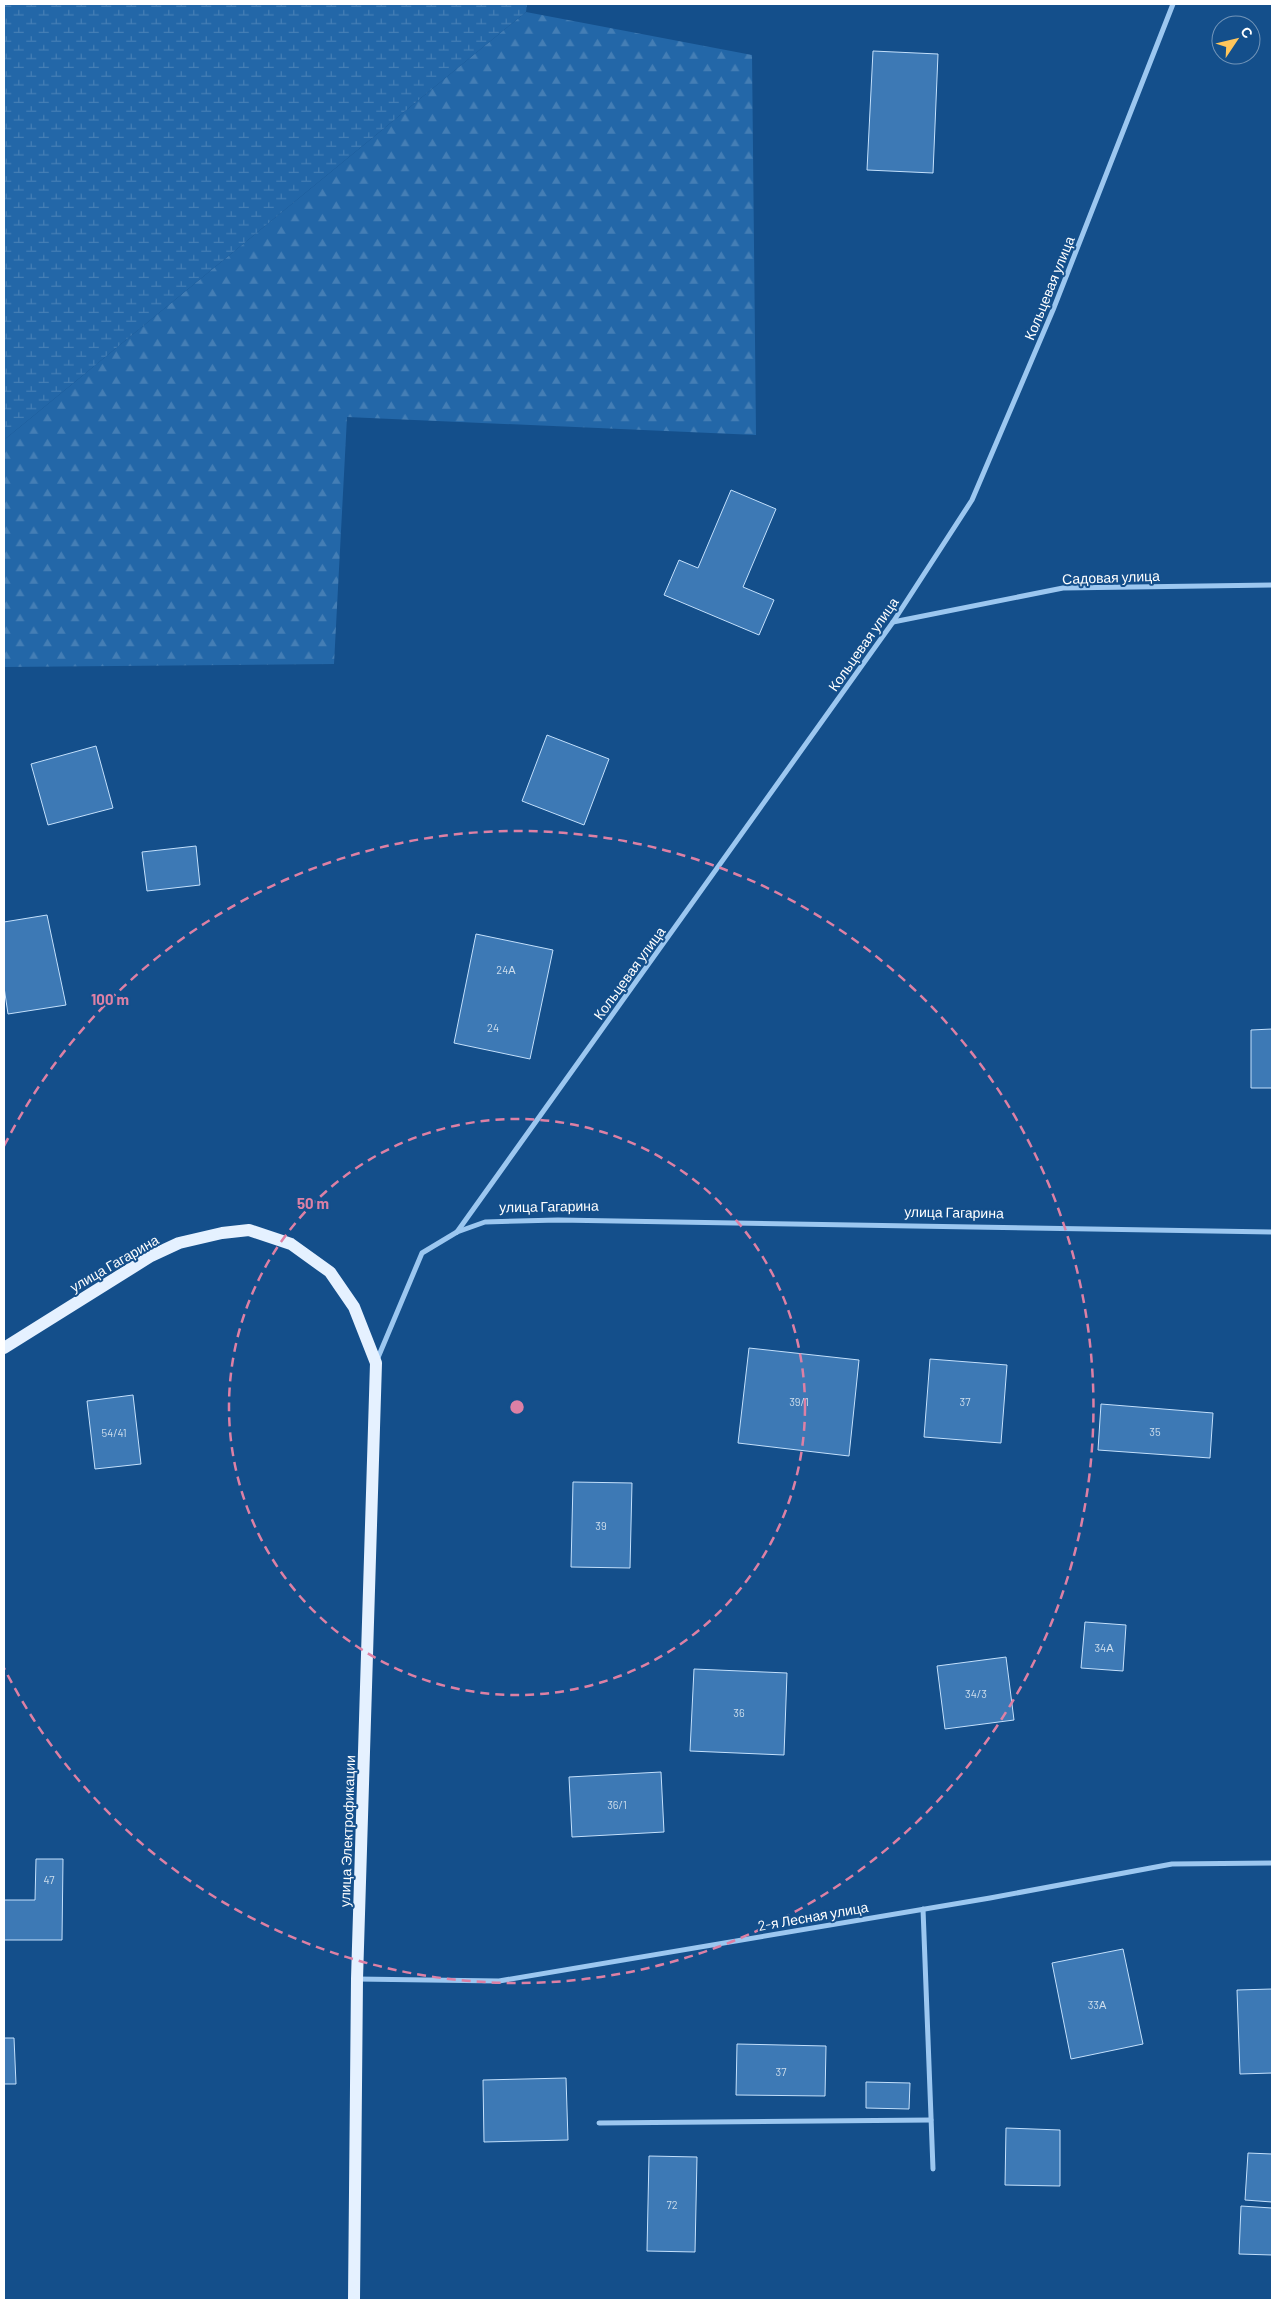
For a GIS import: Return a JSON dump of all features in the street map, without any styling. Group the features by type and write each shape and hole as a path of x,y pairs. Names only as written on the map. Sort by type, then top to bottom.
{"main road":[{"name":"улица Гагарина","path":"4,1348 151,1256 179,1244 222,1233 249,1230 291,1244 330,1272 354,1307 376,1362"},
{"name":"улица Электрофикации","path":"354,2300 357,1979 376,1362"}],"street":[{"name":"Кольцевая улица","path":"457,1232 893,622 972,500 1053,310 1173,4"},
{"name":"Садовая улица","path":"893,622 1063,588 1272,585"},
{"name":"улица Гагарина","path":"376,1362 422,1253 457,1232 485,1222 516,1220 1272,1232"},
{"name":"2-я Лесная улица","path":"357,1979 499,1981 923,1909 1172,1864 1272,1863"},
{"path":"923,1909 933,2169"},
{"path":"599,2123 931,2120"}],"green space":[{"path":"4,4 527,4 526,12 4,440"},
{"path":"526,12 752,55 756,435 347,417 334,664 4,667 4,440"}],"building":[{"path":"873,51 938,54 933,173 867,170"},
{"path":"731,490 776,509 743,587 774,600 759,635 664,595 679,560 698,568"},
{"path":"547,735 609,759 584,825 522,801"},
{"path":"96,746 113,808 48,825 31,764"},
{"path":"196,846 200,885 147,891 142,852"},
{"path":"47,915 66,1005 8,1014 4,987 4,922"},
{"path":"476,934 553,950 530,1059 454,1043"},
{"path":"1272,1029 1272,1088 1251,1088 1251,1030"},
{"path":"749,1348 859,1360 849,1456 738,1443"},
{"path":"930,1359 1007,1365 1001,1443 924,1437"},
{"path":"133,1395 141,1464 95,1469 87,1401"},
{"path":"1101,1404 1213,1413 1210,1458 1098,1450"},
{"path":"573,1482 632,1483 630,1568 571,1567"},
{"path":"1085,1622 1126,1625 1123,1671 1081,1668"},
{"path":"1006,1657 1014,1720 945,1729 937,1666"},
{"path":"694,1669 787,1673 784,1755 690,1751"},
{"path":"661,1772 664,1832 572,1837 569,1777"},
{"path":"36,1859 63,1859 62,1940 4,1940 4,1900 35,1900"},
{"path":"1123,1949 1143,2044 1071,2059 1052,1963"},
{"path":"1272,1989 1272,2073 1240,2074 1237,1990"},
{"path":"4,2038 14,2038 16,2084 4,2084"},
{"path":"737,2044 826,2046 825,2096 736,2095"},
{"path":"566,2078 568,2140 484,2142 483,2080"},
{"path":"866,2082 910,2083 909,2109 866,2108"},
{"path":"1006,2128 1060,2130 1060,2186 1005,2185"},
{"path":"1248,2153 1272,2154 1272,2202 1245,2200"},
{"path":"649,2156 697,2157 695,2252 647,2251"},
{"path":"1241,2206 1272,2208 1272,2255 1239,2254"}]}
